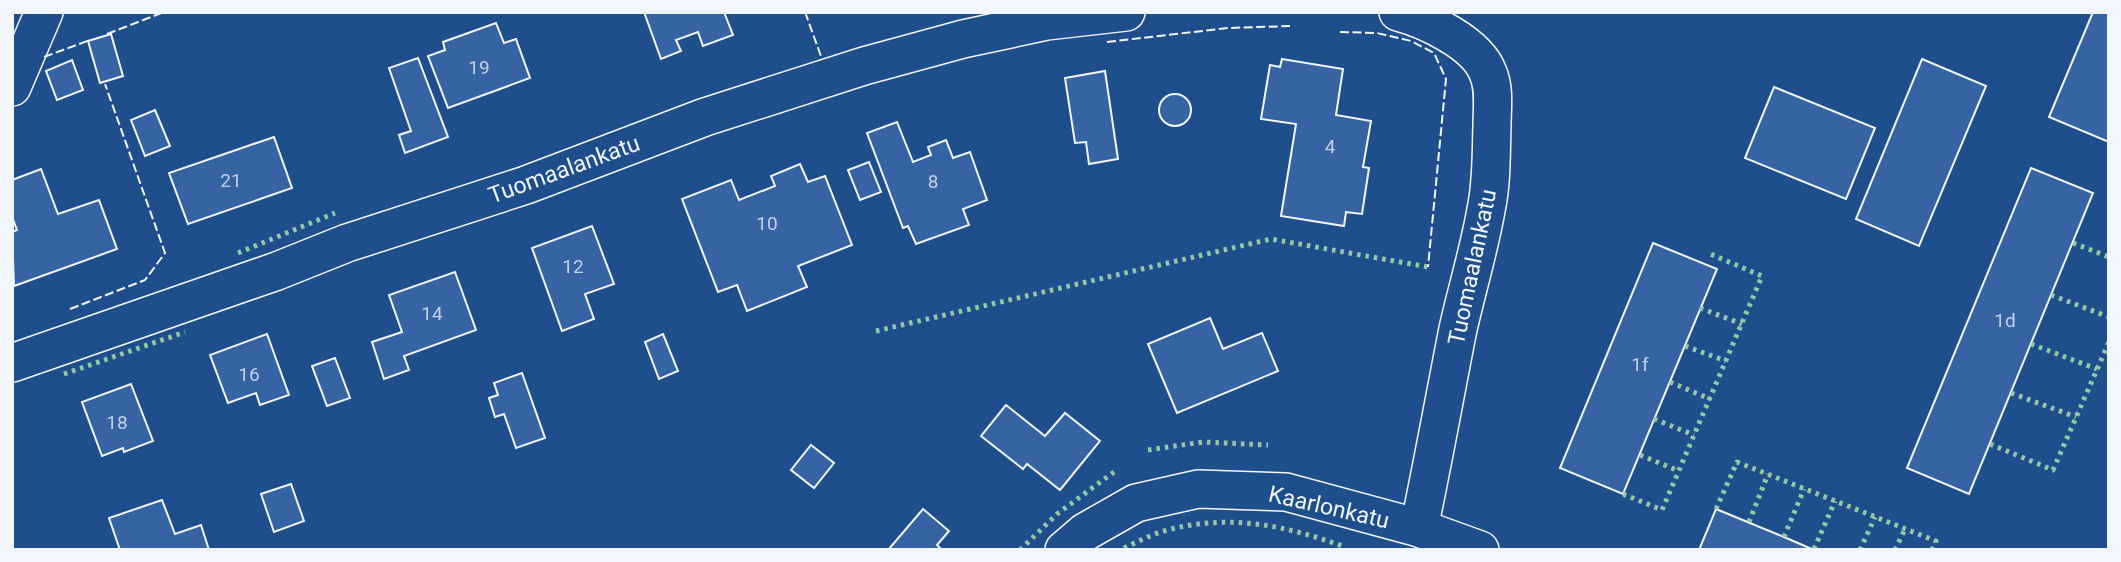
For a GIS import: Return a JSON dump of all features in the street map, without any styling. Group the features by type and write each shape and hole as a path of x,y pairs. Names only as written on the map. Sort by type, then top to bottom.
{"street":[{"path":"12,87 44,12"},
{"name":"Tuomaalankatu","path":"12,363 277,271 347,243 526,185 705,117 864,66 963,39 1047,21 1126,12"},
{"name":"Tuomaalankatu","path":"1398,12 1439,27 1460,41 1481,60 1489,74 1492,93 1491,174 1487,209 1459,327 1419,528"},
{"name":"Kaarlonkatu","path":"1064,550 1085,532 1136,503 1198,489 1286,492 1419,528 1480,550"}],"building":[{"path":"644,12 724,12 733,35 703,46 698,32 676,40 681,51 661,59"},
{"path":"2093,12 2109,12 2109,142 2049,117"},
{"path":"496,23 504,43 516,39 530,78 448,108 428,56 445,50 443,42"},
{"path":"111,34 123,76 100,83 88,41"},
{"path":"418,58 448,137 405,153 399,135 411,131 389,68"},
{"path":"1282,59 1343,69 1336,115 1371,121 1363,167 1369,168 1362,214 1346,212 1344,226 1281,216 1296,124 1261,119 1270,65 1280,67"},
{"path":"1922,59 1986,86 1919,246 1856,219"},
{"path":"72,60 83,90 57,100 46,71"},
{"path":"1105,71 1118,159 1089,164 1086,142 1075,143 1065,78"},
{"path":"1774,87 1875,128 1846,199 1745,158"},
{"path":"1175,94 1186,99 1191,110 1186,121 1175,126 1164,121 1159,110 1164,99"},
{"path":"155,110 170,146 145,156 131,120"},
{"path":"897,122 913,162 931,155 928,147 946,140 953,158 970,152 987,200 963,209 969,225 916,244 908,226 903,228 867,133"},
{"path":"274,137 292,188 188,224 169,173"},
{"path":"869,162 881,192 860,200 848,170"},
{"path":"800,164 808,182 825,176 852,245 798,266 807,287 747,311 737,285 718,292 682,199 731,180 739,200 775,186 771,176"},
{"path":"2031,168 2093,193 1969,494 1907,468"},
{"path":"41,169 58,214 99,200 117,249 14,286 12,232 17,230 12,217 12,180"},
{"path":"592,226 614,284 585,294 594,319 562,331 532,248"},
{"path":"1653,243 1717,269 1623,494 1560,468"},
{"path":"455,272 476,330 404,356 409,370 384,379 372,342 402,332 389,295"},
{"path":"1210,318 1223,349 1262,333 1278,371 1177,413 1148,344"},
{"path":"267,334 289,395 260,405 256,393 228,403 210,355"},
{"path":"663,334 678,371 659,379 645,342"},
{"path":"335,358 350,398 327,406 312,366"},
{"path":"522,373 545,438 516,448 504,414 495,417 489,398 498,395 494,383"},
{"path":"131,384 153,441 124,452 123,448 102,456 82,402"},
{"path":"1006,405 1045,436 1065,413 1100,441 1060,490 1027,464 1023,469 981,436"},
{"path":"811,445 834,463 814,488 791,470"},
{"path":"291,484 304,521 274,532 261,494"},
{"path":"162,500 175,534 201,525 209,550 120,550 109,518"},
{"path":"923,509 949,531 937,545 942,550 888,550"},
{"path":"1716,509 1784,537 1814,550 1699,550"}],"hedge":[{"path":"238,253 335,213"},
{"path":"876,331 1271,239 1428,267"},
{"path":"2073,243 2109,257"},
{"path":"1623,494 1662,510 1762,276 1708,253"},
{"path":"2051,295 2109,317"},
{"path":"1700,308 1742,324"},
{"path":"64,374 185,332"},
{"path":"1990,444 2053,470 2109,342"},
{"path":"2031,344 2097,369"},
{"path":"1685,346 1726,361"},
{"path":"1670,382 1710,399"},
{"path":"2011,393 2076,417"},
{"path":"1654,419 1694,435"},
{"path":"1148,450 1203,442 1268,445"},
{"path":"1640,455 1679,471"},
{"path":"1716,509 1737,462 1936,541 1932,550"},
{"path":"1020,550 1057,514 1118,469"},
{"path":"1749,522 1768,474"},
{"path":"1784,537 1804,489"},
{"path":"1814,549 1835,501"},
{"path":"1860,550 1875,517"},
{"path":"1124,548 1164,531 1233,522 1278,528 1345,547"},
{"path":"1895,550 1905,529"}],"fence":[{"path":"107,34 164,12"},
{"path":"805,12 822,59"},
{"path":"1107,42 1228,28 1290,26"},
{"path":"1340,32 1377,33 1411,41 1434,53 1446,79 1428,267"},
{"path":"44,57 90,40"},
{"path":"70,309 145,280 165,253 105,84"}]}
